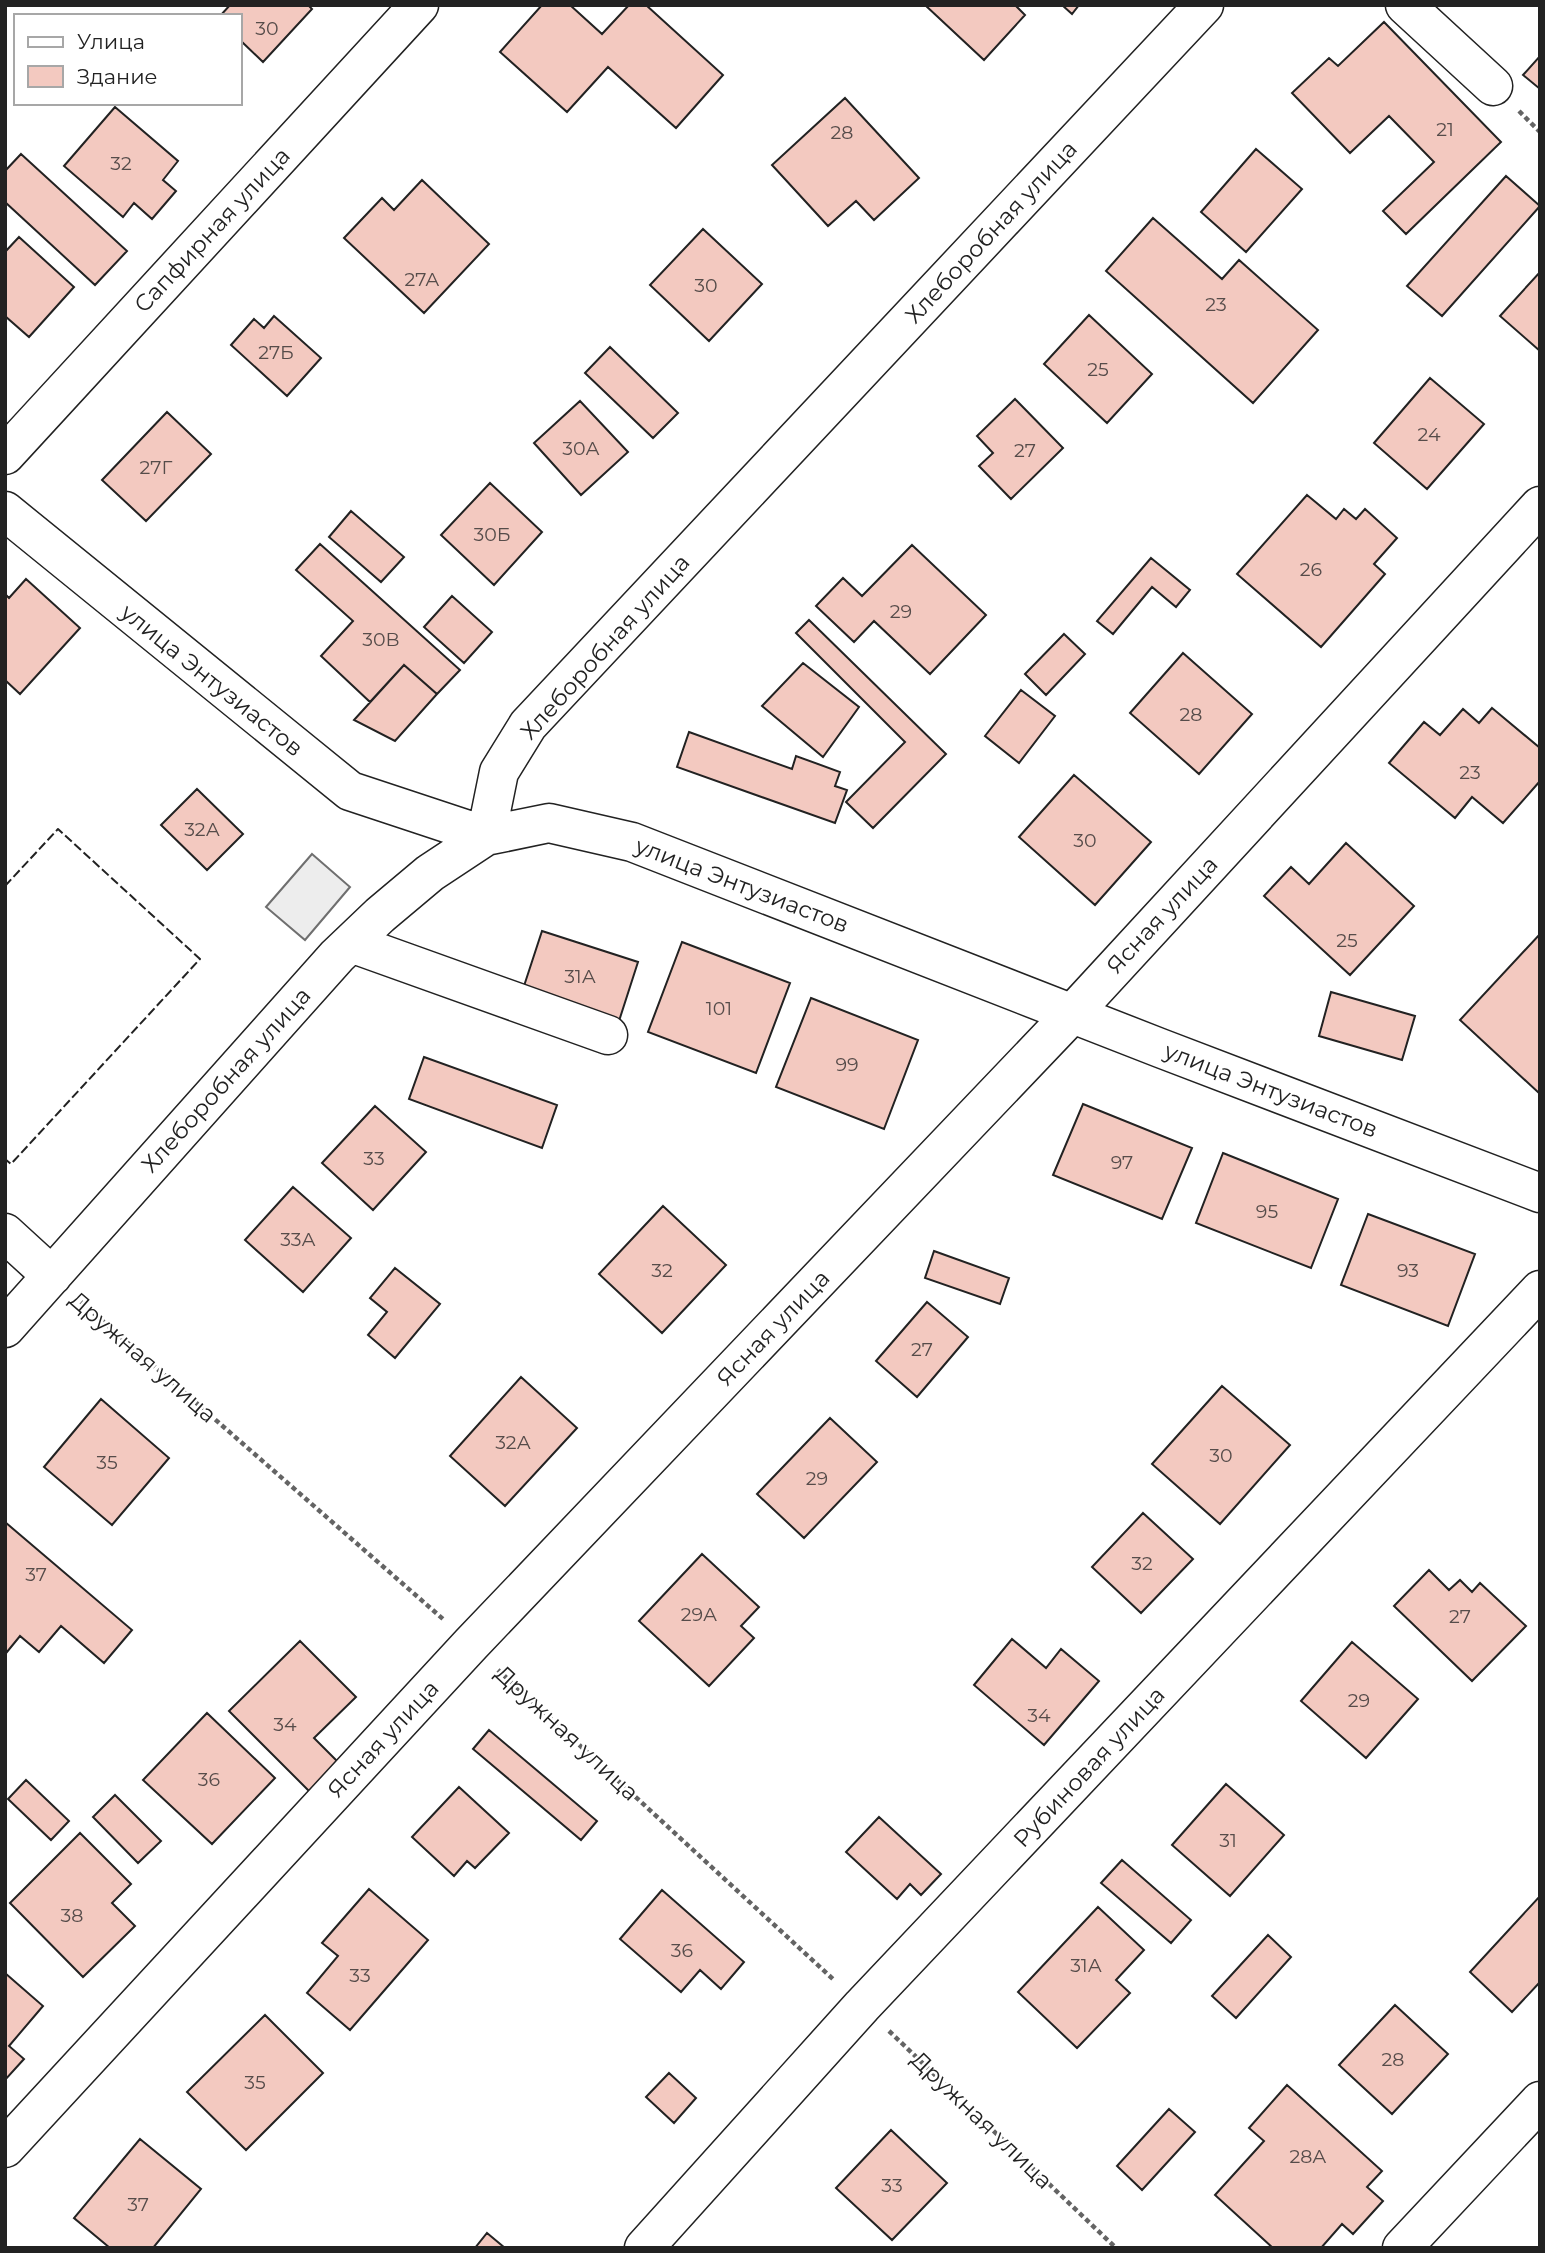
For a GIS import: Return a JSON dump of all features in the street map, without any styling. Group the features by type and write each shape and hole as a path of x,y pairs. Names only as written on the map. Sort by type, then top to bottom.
{"street":[{"name":"Сапфирная улица","path":"5,455 419,5"},
{"name":"Хлеборобная улица","path":"5,1328 351,943 430,873 486,836 499,772 528,725 1204,5"},
{"path":"1405,5 1493,86"},
{"name":"Ясная улица","path":"5,2148 471,1644 1072,1014 1540,506"},
{"name":"улица Энтузиастов","path":"5,511 350,791 486,836 549,823 632,842 1072,1014 1540,1192"},
{"path":"351,943 608,1035"},
{"name":"Дружная улица","path":"5,1233 52,1276"},
{"name":"Рубиновая улица","path":"644,2248 863,2006 1540,1290"},
{"path":"1402,2248 1540,2101"}],"path":[{"name":"Дружная улица","path":"52,1276 471,1644 863,2006 1116,2248"}],"shaded area":[{"path":"312,854 350,887 305,940 266,907"}],"building":[{"path":"230,5 308,5 312,9 263,62 242,42 242,14 222,14"},
{"path":"542,5 570,5 602,34 629,5 646,5 723,75 676,128 608,67 567,112 500,52"},
{"path":"925,5 1015,5 1025,15 984,60"},
{"path":"1062,5 1079,5 1072,14"},
{"path":"1384,22 1501,142 1406,234 1383,211 1434,162 1389,116 1350,153 1292,93 1329,58 1338,66"},
{"path":"1540,56 1540,89 1523,75"},
{"path":"845,98 919,178 874,220 856,201 828,226 772,165"},
{"path":"115,107 178,161 163,180 176,191 152,219 134,203 123,217 64,166"},
{"path":"1256,149 1302,189 1246,252 1201,212"},
{"path":"21,154 127,251 95,285 5,202 5,171"},
{"path":"1506,176 1540,206 1442,316 1407,286"},
{"path":"422,180 489,244 424,313 344,238 382,198 394,210"},
{"path":"1153,218 1222,279 1239,260 1318,330 1253,403 1106,271"},
{"path":"703,229 762,284 709,341 650,285"},
{"path":"19,237 74,287 29,337 5,316 5,252"},
{"path":"1540,272 1540,351 1500,316"},
{"path":"1089,315 1152,374 1107,423 1044,364"},
{"path":"274,316 321,358 287,396 231,345 254,319 264,328"},
{"path":"610,347 678,413 653,438 585,373"},
{"path":"1430,378 1484,424 1427,489 1374,443"},
{"path":"1015,399 1063,448 1011,499 979,466 993,453 977,436"},
{"path":"580,401 628,452 581,495 534,443"},
{"path":"167,412 211,454 146,521 102,480"},
{"path":"490,483 542,532 494,585 441,535"},
{"path":"1307,495 1336,519 1344,509 1356,519 1365,509 1397,538 1374,564 1385,574 1321,647 1237,574"},
{"path":"351,511 404,557 381,582 329,537"},
{"path":"320,544 460,670 437,694 404,665 370,702 321,656 353,621 296,570"},
{"path":"912,545 986,615 930,674 874,621 854,642 816,606 843,578 862,596"},
{"path":"1151,558 1190,590 1176,607 1152,587 1113,634 1097,621"},
{"path":"26,579 80,628 20,694 5,680 5,594 9,598"},
{"path":"452,596 492,632 464,663 424,627"},
{"path":"809,620 946,754 873,828 846,802 905,742 796,633"},
{"path":"1064,634 1085,654 1046,695 1025,674"},
{"path":"1183,653 1252,714 1199,774 1130,713"},
{"path":"803,663 859,707 823,757 762,706"},
{"path":"404,665 437,694 395,741 354,720"},
{"path":"1021,690 1055,716 1019,763 985,736"},
{"path":"1492,708 1540,748 1540,781 1503,823 1472,797 1455,818 1389,763 1424,722 1440,735 1463,709 1479,723"},
{"path":"689,732 792,769 796,756 840,772 835,786 847,790 835,823 677,767"},
{"path":"1074,775 1151,842 1095,905 1019,837"},
{"path":"197,789 243,834 207,870 161,825"},
{"path":"1346,843 1414,906 1350,975 1264,896 1291,867 1309,884"},
{"path":"542,931 638,962 619,1021 523,989"},
{"path":"1540,934 1540,1094 1460,1020"},
{"path":"682,942 790,983 756,1073 648,1032"},
{"path":"1331,992 1415,1016 1402,1060 1319,1036"},
{"path":"811,998 918,1040 884,1129 776,1087"},
{"path":"424,1057 557,1105 542,1148 409,1099"},
{"path":"1083,1104 1192,1148 1162,1219 1053,1175"},
{"path":"375,1106 426,1152 373,1210 322,1163"},
{"path":"1223,1153 1338,1199 1311,1268 1196,1223"},
{"path":"293,1187 351,1238 303,1292 245,1240"},
{"path":"663,1206 726,1265 662,1333 599,1274"},
{"path":"1368,1214 1475,1254 1448,1326 1341,1285"},
{"path":"934,1251 1009,1278 1000,1304 925,1278"},
{"path":"395,1268 440,1304 395,1358 368,1335 387,1312 370,1298"},
{"path":"927,1302 968,1337 917,1397 876,1361"},
{"path":"521,1377 577,1428 505,1506 450,1456"},
{"path":"1222,1386 1290,1445 1220,1524 1152,1464"},
{"path":"101,1399 169,1458 112,1525 44,1467"},
{"path":"830,1418 877,1462 804,1538 757,1494"},
{"path":"1143,1513 1193,1559 1141,1613 1092,1567"},
{"path":"5,1522 132,1630 104,1663 61,1626 39,1652 20,1636 7,1652 5,1650"},
{"path":"702,1554 759,1607 741,1626 754,1638 709,1686 639,1621"},
{"path":"1429,1570 1449,1590 1460,1580 1472,1592 1480,1583 1526,1626 1472,1681 1394,1606"},
{"path":"1012,1639 1046,1668 1061,1649 1099,1681 1044,1745 974,1685"},
{"path":"300,1641 356,1697 314,1738 343,1767 314,1796 229,1711"},
{"path":"1352,1642 1418,1699 1366,1758 1301,1701"},
{"path":"207,1713 275,1778 212,1844 143,1780"},
{"path":"489,1730 597,1821 581,1840 473,1749"},
{"path":"26,1780 69,1821 51,1840 8,1799"},
{"path":"1226,1784 1284,1835 1230,1896 1172,1845"},
{"path":"459,1787 509,1833 475,1868 467,1861 454,1876 412,1837"},
{"path":"115,1795 161,1841 138,1863 93,1817"},
{"path":"879,1817 941,1874 921,1895 910,1884 897,1899 846,1852"},
{"path":"80,1833 131,1884 112,1903 135,1926 83,1977 10,1903"},
{"path":"1122,1860 1191,1920 1171,1943 1101,1883"},
{"path":"369,1889 428,1940 350,2030 307,1993 338,1956 322,1943"},
{"path":"662,1890 744,1962 721,1989 700,1970 681,1992 620,1939"},
{"path":"1540,1896 1540,1982 1512,2012 1470,1972"},
{"path":"1098,1907 1144,1950 1116,1980 1130,1993 1077,2048 1018,1992"},
{"path":"1268,1935 1291,1957 1236,2018 1212,1996"},
{"path":"5,1973 43,2006 9,2046 24,2059 5,2080"},
{"path":"1395,2005 1448,2054 1392,2114 1339,2065"},
{"path":"265,2015 323,2073 246,2150 187,2092"},
{"path":"669,2073 696,2098 674,2123 646,2097"},
{"path":"1287,2085 1382,2171 1367,2187 1383,2201 1353,2234 1342,2224 1321,2248 1273,2248 1215,2195 1264,2141 1249,2128"},
{"path":"1169,2109 1195,2132 1142,2190 1117,2166"},
{"path":"891,2130 947,2183 892,2240 836,2188"},
{"path":"140,2139 201,2189 153,2248 110,2248 74,2218"},
{"path":"487,2233 505,2248 475,2248"}],"fence":[{"path":"5,886 58,829 200,959 11,1164 5,1159"}]}
